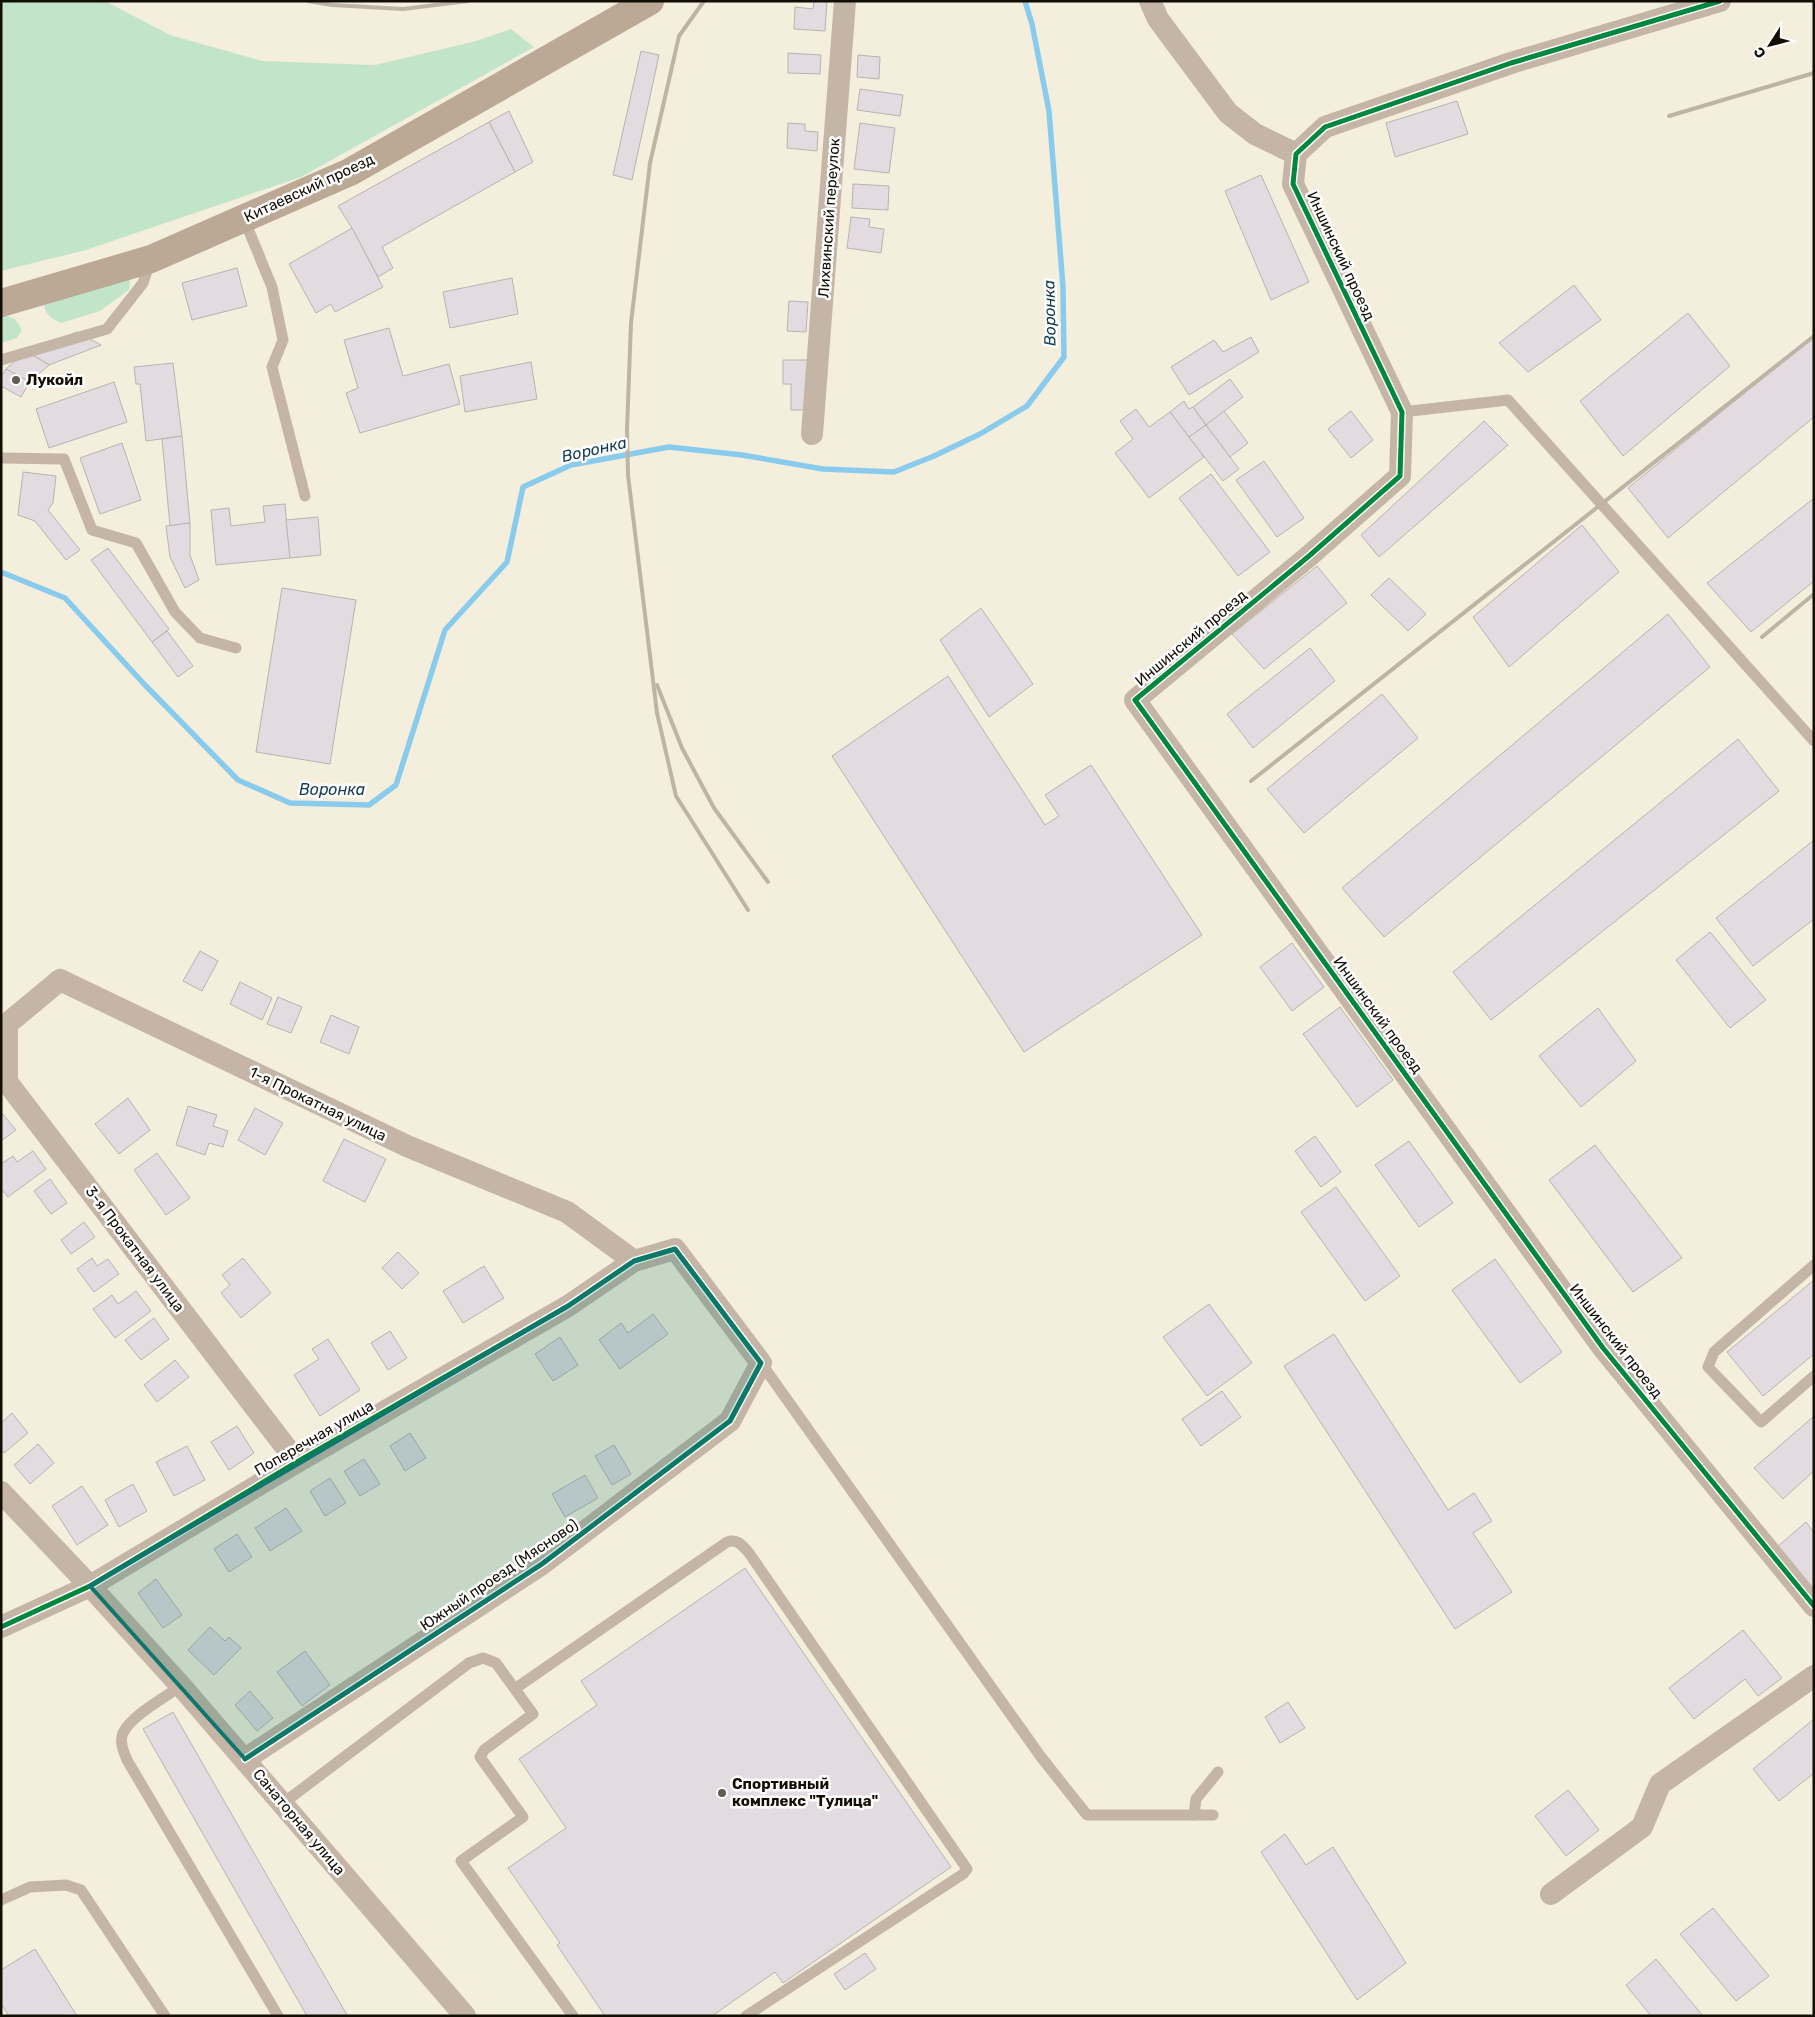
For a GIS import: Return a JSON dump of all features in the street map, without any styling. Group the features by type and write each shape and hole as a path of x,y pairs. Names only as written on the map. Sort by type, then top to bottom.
{"street":[{"name":"Китаевский проезд","path":"1,303 151,259 350,172 650,1"},
{"name":"Лихвинский переулок","path":"812,434 845,1"},
{"path":"1150,1 1158,19 1228,113 1255,134 1296,154 1325,126 1511,63 1720,1"},
{"name":"Иншинский проезд","path":"1296,154 1293,184 1402,412 1400,476 1309,556 1135,700 1603,1348 1814,1606"},
{"name":"1-я Прокатная улица","path":"7,1024 60,980 407,1146 567,1212 634,1262"},
{"name":"3-я Прокатная улица","path":"7,1024 7,1082 297,1462"},
{"name":"Поперечная улица","path":"1,1627 90,1586 297,1462 568,1306 634,1262 675,1249 761,1364"},
{"name":"Южный проезд (Мясново)","path":"245,1759 542,1564 730,1421 761,1364"},
{"name":"Санаторная улица","path":"1,1492 181,1686 465,2016"},
{"path":"1551,1894 1642,1827 1660,1784 1814,1676"}],"lane":[{"path":"244,218 272,287 283,340 272,367 305,496"},
{"path":"1,360 107,329 143,283 151,259"},
{"path":"1402,412 1508,400 1814,741"},
{"path":"1,458 64,459 92,530 136,543 175,612 200,638 236,648"},
{"path":"1814,1265 1714,1352 1708,1367 1762,1422 1814,1376"},
{"path":"761,1364 1041,1757 1087,1815 1213,1815"},
{"path":"516,1688 727,1542 735,1540 749,1553 968,1869 746,2016"},
{"path":"282,1804 476,1659 483,1658 496,1662 516,1688 532,1715 484,1750 480,1757 522,1817 461,1862 573,2016"},
{"path":"181,1686 133,1720 122,1734 121,1745 127,1760 278,2016"},
{"path":"1194,1815 1196,1798 1218,1772"},
{"path":"1,1900 30,1887 66,1885 81,1890 165,2016"}],"highlighted area":[{"path":"675,1249 761,1363 730,1421 542,1564 245,1759 90,1586 568,1306 634,1261"}],"green space":[{"path":"1,1 105,1 170,35 262,61 375,65 476,41 511,29 534,47 301,177 86,250 1,271"},
{"path":"123,276 130,281 129,290 100,311 61,323 47,314 44,304"},
{"path":"1,314 15,319 22,330 17,338 1,343"}],"building":[{"path":"814,1 827,1 825,31 794,29 795,7 813,9"},
{"path":"641,51 659,55 632,180 613,175"},
{"path":"788,53 821,55 820,74 788,73"},
{"path":"858,55 880,57 879,79 857,77"},
{"path":"860,89 903,95 900,116 857,110"},
{"path":"1457,101 1468,134 1395,157 1386,123"},
{"path":"509,111 533,162 515,172 489,122"},
{"path":"489,122 515,172 382,247 393,268 378,277 338,206"},
{"path":"788,123 805,124 805,131 818,132 817,151 787,148"},
{"path":"860,123 895,128 889,173 854,169"},
{"path":"1261,175 1309,282 1271,300 1225,191"},
{"path":"853,184 889,186 888,210 852,208"},
{"path":"851,217 870,219 869,227 884,229 881,253 847,248"},
{"path":"352,228 383,287 335,312 331,304 316,313 289,264"},
{"path":"237,268 247,306 192,320 182,283"},
{"path":"512,278 518,314 450,328 443,292"},
{"path":"1574,285 1601,320 1528,372 1499,343"},
{"path":"789,301 808,302 806,332 787,331"},
{"path":"1688,313 1730,366 1623,456 1580,401"},
{"path":"389,328 403,376 449,364 460,404 360,433 346,393 358,388 344,340"},
{"path":"77,332 101,345 49,365 26,351"},
{"path":"1814,336 1814,417 1668,538 1628,488"},
{"path":"1251,337 1259,352 1189,395 1171,367 1214,340 1223,352"},
{"path":"26,351 49,365 30,382 6,369"},
{"path":"783,360 808,360 808,410 791,410 791,384 783,384"},
{"path":"531,362 537,399 465,412 460,376"},
{"path":"173,363 182,436 146,441 140,384 136,384 134,367"},
{"path":"6,369 30,382 21,397 1,386 1,377"},
{"path":"1230,379 1243,397 1206,425 1193,407"},
{"path":"114,382 127,422 49,448 36,409"},
{"path":"1184,401 1189,409 1193,407 1206,425 1189,437 1170,412"},
{"path":"1136,409 1149,427 1170,412 1204,457 1149,498 1115,453 1133,439 1120,421"},
{"path":"1224,411 1248,443 1230,457 1206,425"},
{"path":"1351,411 1373,440 1351,458 1328,429"},
{"path":"1484,421 1508,445 1379,557 1361,535"},
{"path":"1206,425 1239,469 1223,481 1189,437"},
{"path":"182,436 190,523 170,526 162,439"},
{"path":"122,443 141,500 100,514 80,458"},
{"path":"1264,461 1304,518 1277,537 1236,480"},
{"path":"23,472 56,476 53,503 48,510 80,550 66,560 35,521 18,515"},
{"path":"1211,474 1270,552 1238,576 1179,498"},
{"path":"1814,498 1814,581 1751,632 1707,583"},
{"path":"285,504 290,558 216,565 211,510 229,508 231,526 265,522 263,506"},
{"path":"318,517 321,555 290,558 286,520"},
{"path":"190,523 190,555 199,580 185,588 170,557 166,526"},
{"path":"1582,525 1619,572 1509,667 1473,617"},
{"path":"108,548 169,629 152,642 91,560"},
{"path":"1317,566 1347,603 1264,669 1232,634"},
{"path":"1389,578 1426,614 1408,631 1371,595"},
{"path":"282,588 356,600 330,764 256,752"},
{"path":"981,608 1033,684 989,717 940,640"},
{"path":"1668,614 1710,667 1384,937 1342,888"},
{"path":"167,631 193,666 178,677 152,642"},
{"path":"1310,648 1335,681 1253,748 1227,714"},
{"path":"948,676 1045,825 1059,816 1045,795 1091,765 1202,935 1024,1052 832,756"},
{"path":"1382,694 1418,738 1304,833 1267,789"},
{"path":"1738,739 1779,791 1491,1020 1453,972"},
{"path":"1814,840 1814,919 1753,966 1716,918"},
{"path":"1710,932 1766,1000 1730,1028 1676,960"},
{"path":"1292,943 1324,987 1292,1011 1260,967"},
{"path":"200,951 218,961 202,991 183,981"},
{"path":"240,982 272,998 262,1020 230,1004"},
{"path":"278,997 302,1007 291,1033 267,1024"},
{"path":"1340,1007 1393,1080 1357,1107 1303,1034"},
{"path":"1598,1008 1636,1061 1581,1107 1539,1056"},
{"path":"331,1015 359,1027 349,1054 320,1042"},
{"path":"128,1098 150,1130 119,1154 95,1124"},
{"path":"188,1106 217,1115 213,1126 228,1131 223,1147 209,1143 205,1155 176,1145"},
{"path":"255,1108 283,1123 265,1155 238,1140"},
{"path":"1,1112 16,1130 1,1141"},
{"path":"1315,1136 1341,1172 1321,1187 1295,1151"},
{"path":"344,1139 386,1159 365,1202 323,1181"},
{"path":"1409,1141 1453,1203 1419,1227 1375,1165"},
{"path":"1595,1145 1682,1258 1633,1292 1549,1180"},
{"path":"33,1151 46,1169 8,1197 1,1189 1,1164 13,1156 17,1162"},
{"path":"157,1153 190,1198 166,1215 134,1170"},
{"path":"50,1179 67,1203 51,1214 34,1191"},
{"path":"1336,1187 1400,1276 1365,1301 1301,1212"},
{"path":"84,1222 95,1237 71,1254 61,1240"},
{"path":"398,1252 419,1273 402,1289 382,1268"},
{"path":"92,1258 97,1266 108,1259 119,1274 94,1292 77,1269"},
{"path":"243,1258 271,1293 241,1318 221,1293 230,1285 222,1275"},
{"path":"1495,1259 1562,1352 1520,1383 1452,1290"},
{"path":"484,1266 504,1298 463,1323 443,1291"},
{"path":"1814,1280 1814,1354 1763,1396 1727,1352"},
{"path":"136,1291 151,1311 115,1338 93,1309 112,1295 118,1304"},
{"path":"1209,1304 1252,1363 1207,1396 1163,1337"},
{"path":"653,1314 668,1334 620,1369 599,1340 621,1323 628,1333"},
{"path":"154,1318 169,1339 141,1360 125,1340"},
{"path":"390,1331 407,1358 388,1370 371,1343"},
{"path":"1334,1334 1448,1510 1474,1493 1492,1521 1473,1533 1512,1592 1455,1629 1284,1366"},
{"path":"560,1337 578,1365 553,1381 535,1354"},
{"path":"328,1339 360,1390 320,1416 294,1375 319,1359 312,1349"},
{"path":"175,1360 189,1377 157,1402 144,1385"},
{"path":"1222,1391 1241,1417 1201,1446 1182,1419"},
{"path":"12,1413 28,1433 4,1453 1,1450 1,1423"},
{"path":"1814,1416 1814,1471 1783,1499 1754,1468"},
{"path":"237,1426 254,1453 229,1470 211,1442"},
{"path":"410,1433 426,1458 405,1471 390,1446"},
{"path":"38,1444 54,1463 30,1484 14,1465"},
{"path":"614,1445 631,1474 612,1485 595,1456"},
{"path":"187,1446 205,1480 174,1496 156,1462"},
{"path":"364,1459 380,1484 360,1496 344,1471"},
{"path":"585,1475 598,1498 565,1517 552,1494"},
{"path":"330,1478 346,1503 325,1516 310,1491"},
{"path":"133,1484 147,1511 119,1527 105,1500"},
{"path":"82,1486 108,1525 77,1545 52,1506"},
{"path":"286,1508 302,1531 270,1551 255,1528"},
{"path":"1806,1522 1814,1533 1814,1594 1777,1547"},
{"path":"237,1534 252,1557 229,1572 214,1549"},
{"name":"Спортивный комплекс \"Тулица\"","path":"745,1568 951,1867 783,1983 775,1972 712,2016 605,2016 557,1945 560,1943 508,1868 566,1828 519,1759 597,1705 581,1681"},
{"path":"156,1579 182,1615 163,1628 138,1593"},
{"path":"210,1627 225,1641 229,1637 241,1648 214,1675 188,1650"},
{"path":"1743,1630 1782,1678 1758,1696 1745,1679 1694,1719 1669,1688"},
{"path":"305,1651 330,1685 302,1706 277,1672"},
{"path":"250,1691 273,1718 257,1731 235,1705"},
{"path":"1288,1702 1305,1728 1280,1743 1265,1717"},
{"path":"173,1712 346,2016 307,2016 143,1729"},
{"path":"1814,1719 1814,1773 1779,1801 1753,1769"},
{"path":"1568,1790 1599,1830 1566,1856 1535,1816"},
{"path":"1285,1834 1306,1865 1333,1847 1406,1963 1357,2000 1261,1852"},
{"path":"1713,1908 1769,1976 1736,2001 1680,1934"},
{"path":"35,1949 77,2016 9,2016 1,2004 1,1970"},
{"path":"865,1953 876,1969 845,1990 834,1974"},
{"path":"1656,1959 1703,2016 1651,2016 1626,1985"}],"waterway":[{"name":"Воронка","path":"1,572 65,598 144,684 238,780 290,803 369,805 396,785 445,630 507,562 523,487 571,465 669,447 742,455 823,469 894,472 934,456 980,434 1027,406 1064,357 1063,287 1049,111 1032,24 1025,1"}],"railway":[{"path":"308,1 332,5 403,9 468,1"},
{"path":"704,1 679,36 650,163 631,323 627,429 628,475 657,713 676,796 748,910"},
{"path":"1669,116 1814,73"},
{"path":"1251,781 1814,336"},
{"path":"1762,637 1814,594"},
{"path":"657,685 682,748 714,808 768,882"}],"cycle path":[{"path":"1720,1 1511,63 1325,127 1296,154 1293,184 1402,412 1400,476 1309,556 1135,700 1603,1348 1814,1606"},
{"path":"1,1627 90,1586 297,1462 568,1306 634,1261 675,1249 761,1363 730,1421 542,1564 245,1759"}],"place":[{"name":"Лукойл","path":"16,380"},
{"name":"Спортивный комплекс \"Тулица\"","path":"722,1793"}]}
